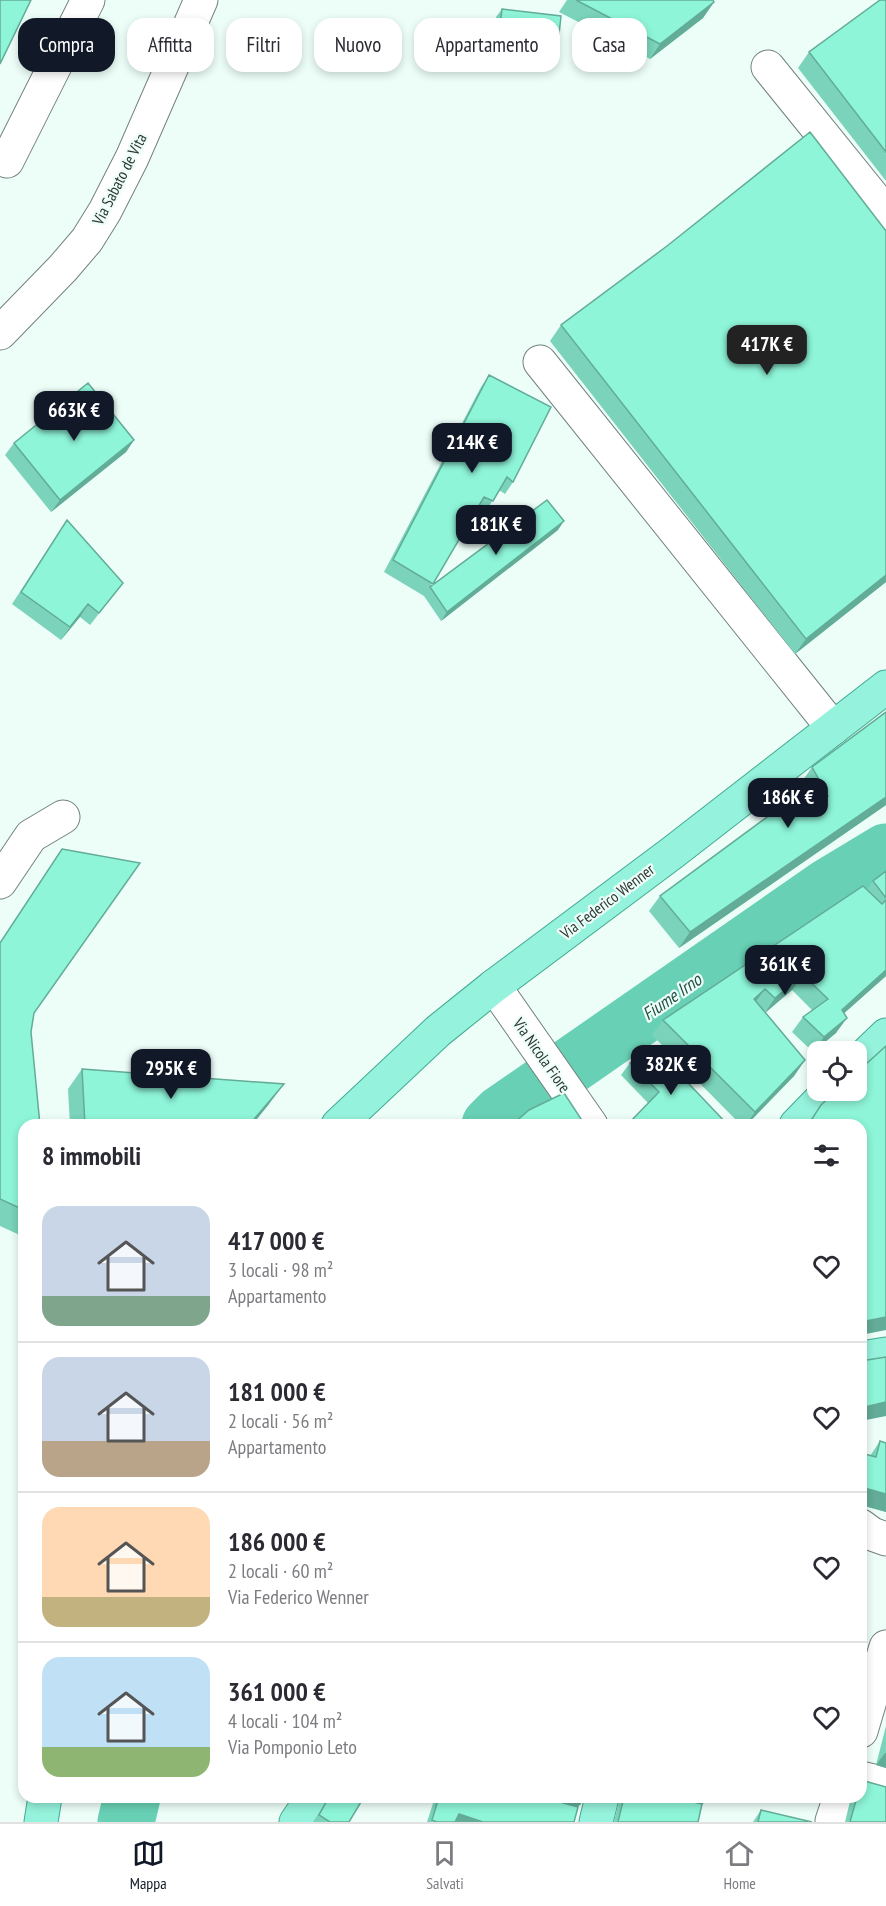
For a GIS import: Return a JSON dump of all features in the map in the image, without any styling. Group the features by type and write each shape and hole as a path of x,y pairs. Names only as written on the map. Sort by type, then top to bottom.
{"main road":[{"name":"Via Federico Wenner","path":"344,1119 438,1031 494,986 672,853 886,687"},
{"path":"867,1053 886,1035"},
{"path":"802,1119 819,1101"},
{"path":"867,1357 886,1354"},
{"path":"40,1822 44,1803"},
{"path":"596,1822 601,1803"}],"street":[{"path":"7,161 88,0"},
{"name":"Via Sabato de Vita","path":"0,333 63,268 87,240 105,211 132,158 201,0"},
{"path":"768,67 886,213"},
{"path":"540,362 833,728"},
{"path":"0,882 32,836 63,817"},
{"name":"Via Nicola Fiore","path":"494,986 586,1119"},
{"path":"867,1530 886,1539"},
{"path":"869,1678 886,1647"},
{"path":"867,1779 886,1784"}],"building":[{"path":"0,0 31,0 22,18 18,18 18,27 0,64"},
{"path":"576,0 713,0 714,2 660,44 647,37 647,18 610,18"},
{"path":"880,0 886,0 886,152 809,52"},
{"path":"502,9 561,16 560,25 560,18 501,18"},
{"path":"810,132 886,231 886,575 806,639 561,325 667,246"},
{"path":"489,375 551,407 513,482 507,477 493,501 484,497 433,584 393,560"},
{"path":"88,383 134,440 60,500 14,443"},
{"path":"547,500 564,521 447,612 430,587"},
{"path":"67,520 123,583 99,613 88,604 70,627 21,592"},
{"path":"886,712 886,797 690,932 660,896 809,786 820,801 828,796 812,767"},
{"path":"62,849 140,863 34,1013 31,1032 39,1119 18,1119 18,1207 0,1199 0,943"},
{"path":"886,871 886,898 873,881"},
{"path":"863,886 882,904 886,900 886,970 842,1010 847,1018 824,1037 803,1017 828,999 803,975 775,998 765,989 754,999 805,1060 755,1112 663,1020"},
{"path":"653,1046 722,1119 633,1119 659,1092 630,1063"},
{"path":"886,1046 886,1317 867,1321 867,1119 812,1119 825,1101 867,1101 867,1063"},
{"path":"82,1069 284,1084 254,1119 85,1119"},
{"path":"564,1093 581,1119 519,1119 529,1110"},
{"path":"886,1357 886,1402 867,1407 867,1360"},
{"path":"880,1441 886,1443 886,1494 867,1489 867,1455 876,1457"},
{"path":"867,1782 886,1787 886,1822 850,1822 855,1803 867,1803"},
{"path":"326,1803 360,1803 349,1822 330,1822 319,1815"},
{"path":"437,1803 564,1803 578,1807 574,1822 483,1822 459,1814 455,1822 432,1820"},
{"path":"623,1803 702,1804 698,1822 618,1822"},
{"path":"761,1810 812,1822 758,1822"}],"waterway":[{"name":"Fiume Irno","path":"496,1119 828,887 886,852"},
{"name":"Fiume Irno","path":"126,1822 131,1803"}]}
